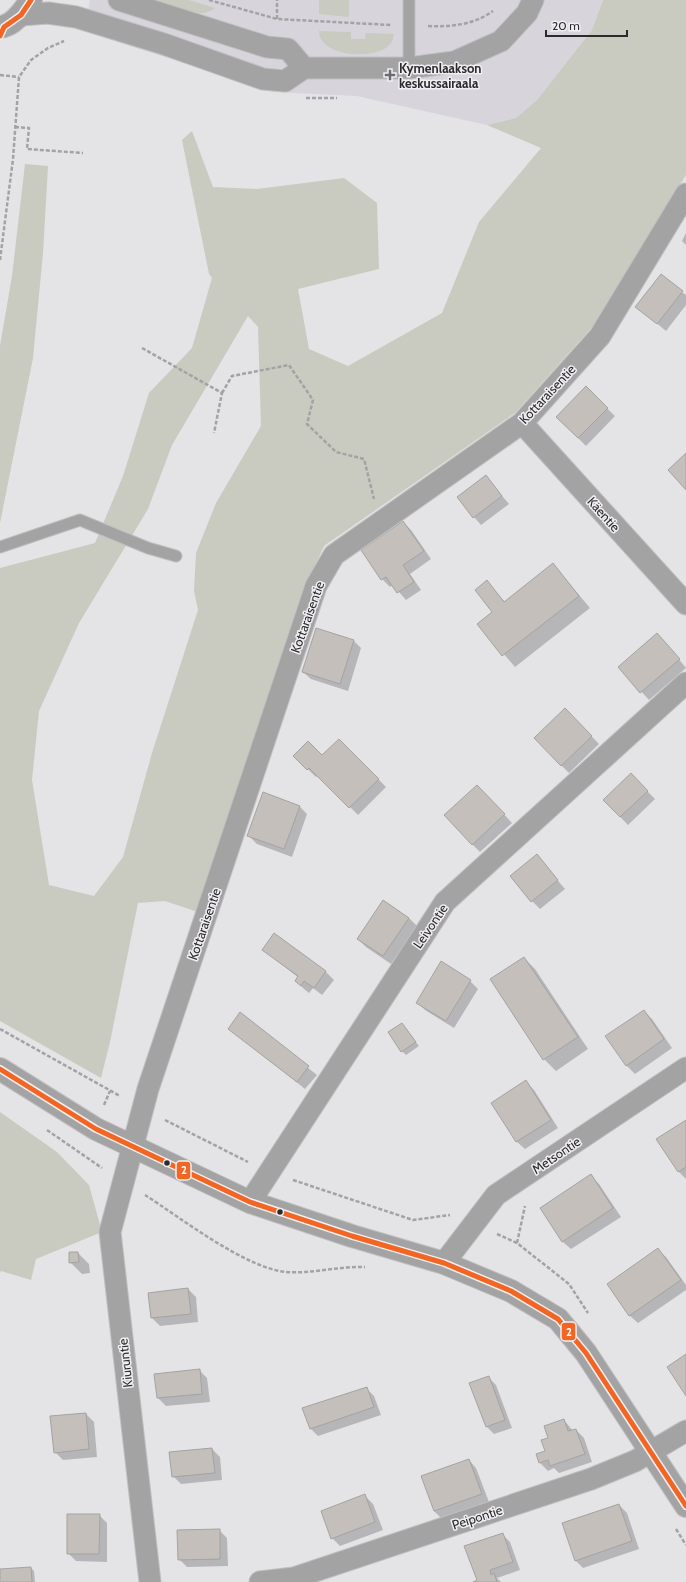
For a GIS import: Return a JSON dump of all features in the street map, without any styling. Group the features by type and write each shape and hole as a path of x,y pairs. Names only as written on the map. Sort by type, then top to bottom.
{"street":[{"path":"119,0 267,47 288,49 304,68"},
{"path":"11,21 48,13 76,17 164,44 264,79 285,81 304,68 410,68 454,62 501,41 527,13 533,0"},
{"name":"Kottaraisentie","path":"133,1146 148,1089 316,586 334,555 522,423 600,336 686,194"},
{"name":"Käentie","path":"522,423 686,604"},
{"name":"Leivontie","path":"250,1202 445,902 686,683"},
{"name":"Metsontie","path":"444,1263 496,1195 686,1068"},
{"path":"0,1069 96,1129 250,1202 352,1236 444,1263 511,1291 558,1320 586,1353 686,1506"},
{"name":"Kiuruntie","path":"133,1146 110,1232 150,1582"},
{"name":"Peipontie","path":"260,1582 294,1578 591,1479 635,1461 686,1431"}],"lane":[{"path":"409,0 410,68"},
{"path":"0,547 80,520 148,548 176,556"}],"path":[{"path":"209,0 277,19 393,25"},
{"path":"277,0 277,24"},
{"path":"425,26 443,27 468,24 482,19 497,8"},
{"path":"0,260 19,77 31,60 48,48 70,39"},
{"path":"0,75 19,77"},
{"path":"15,127 29,128 27,149 83,153"},
{"path":"142,348 222,393"},
{"path":"214,432 222,393 232,376 289,364 313,400 307,424 336,452 364,459 380,522"},
{"path":"46,1130 85,1158 231,1251 262,1265 286,1272 370,1268"},
{"path":"674,1526 686,1545"}],"shaded area":[{"name":"Kymenlaakson keskussairaala","path":"90,0 603,0 592,30 537,100 516,118 487,125 357,96 274,92 84,31"},
{"path":"157,0 189,0 215,8 209,12 202,13 186,11"},
{"path":"319,0 349,0 349,17 319,14"},
{"path":"603,0 686,0 686,175 594,325 515,413 324,546 299,601 198,912 165,901 138,903 110,1042 101,1078 0,1021 0,568 95,543 123,476 149,393 192,348 212,278 209,274 182,140 192,131 213,187 257,189 344,178 377,203 379,269 298,289 309,349 348,366 442,313 479,222 541,148 487,125 516,118 537,100 592,30","holes":["248,316 258,327 261,426 216,503 196,553 194,591 198,610 152,753 123,857 94,896 49,885 32,780 39,711 79,623 148,509 172,445"]},
{"path":"319,31 351,32 351,39 365,39 366,33 394,34 392,42 384,49 375,53 350,54 329,47 322,40"},
{"path":"25,164 48,166 43,253 33,358 0,523 0,346 12,276"},
{"path":"0,1112 57,1152 89,1185 102,1232 36,1259 31,1280 1,1271 0,1273"}],"building":[{"path":"661,274 683,291 657,324 635,307"},
{"path":"586,386 608,408 578,438 556,417"},
{"path":"686,453 686,490 668,470"},
{"path":"486,475 502,496 473,518 457,497"},
{"path":"403,521 424,551 403,565 414,582 397,593 386,577 381,580 361,550"},
{"path":"553,563 579,596 502,656 477,624 492,612 475,590 487,580 504,602"},
{"path":"316,628 354,640 340,684 302,672"},
{"path":"657,633 680,659 640,693 618,667"},
{"path":"565,708 592,736 561,766 534,738"},
{"path":"339,739 379,779 349,808 309,768 307,770 293,756 308,741 322,755"},
{"path":"631,773 648,791 620,817 603,800"},
{"path":"477,785 505,814 472,845 444,815"},
{"path":"263,792 300,806 284,849 247,836"},
{"path":"537,854 558,880 531,902 510,876"},
{"path":"383,900 409,918 383,956 357,939"},
{"path":"274,933 326,971 314,988 304,981 301,986 295,981 298,976 262,950"},
{"path":"524,957 578,1037 543,1060 490,979"},
{"path":"441,961 471,980 446,1021 416,1003"},
{"path":"644,1010 664,1039 626,1066 605,1036"},
{"path":"240,1012 309,1066 297,1082 228,1029"},
{"path":"402,1023 416,1042 401,1052 388,1032"},
{"path":"526,1080 551,1120 516,1142 491,1103"},
{"path":"686,1120 686,1167 678,1172 656,1139"},
{"path":"591,1174 613,1208 562,1242 540,1208"},
{"path":"658,1248 681,1280 629,1316 607,1284"},
{"path":"69,1252 78,1252 79,1262 69,1263"},
{"path":"188,1288 191,1314 151,1318 148,1293"},
{"path":"686,1354 686,1396 667,1367"},
{"path":"200,1369 202,1394 157,1398 154,1374"},
{"path":"489,1376 505,1420 486,1427 469,1383"},
{"path":"367,1387 374,1407 310,1429 302,1408"},
{"path":"86,1413 89,1449 54,1453 50,1416"},
{"path":"564,1419 568,1431 576,1429 585,1454 550,1466 548,1460 539,1463 536,1454 545,1451 541,1440 548,1438 544,1426"},
{"path":"212,1448 215,1473 172,1477 169,1452"},
{"path":"469,1459 482,1494 434,1511 421,1476"},
{"path":"365,1494 375,1522 331,1539 321,1511"},
{"path":"619,1504 632,1541 575,1561 562,1523"},
{"path":"67,1514 100,1514 99,1554 67,1554"},
{"path":"220,1529 220,1559 178,1560 177,1530"},
{"path":"503,1533 513,1562 490,1570 491,1575 494,1573 497,1582 473,1582 477,1580 464,1546"},
{"path":"31,1567 32,1582 0,1582 0,1569"}],"transit line":[{"name":"2","path":"0,36 4,27 21,15 31,0"},
{"name":"2","path":"0,1069 96,1129 250,1202 352,1236 444,1263 511,1291 558,1319 586,1353 686,1506"}],"place":[{"name":"Kymenlaakson keskussairaala","path":"390,75"}]}
